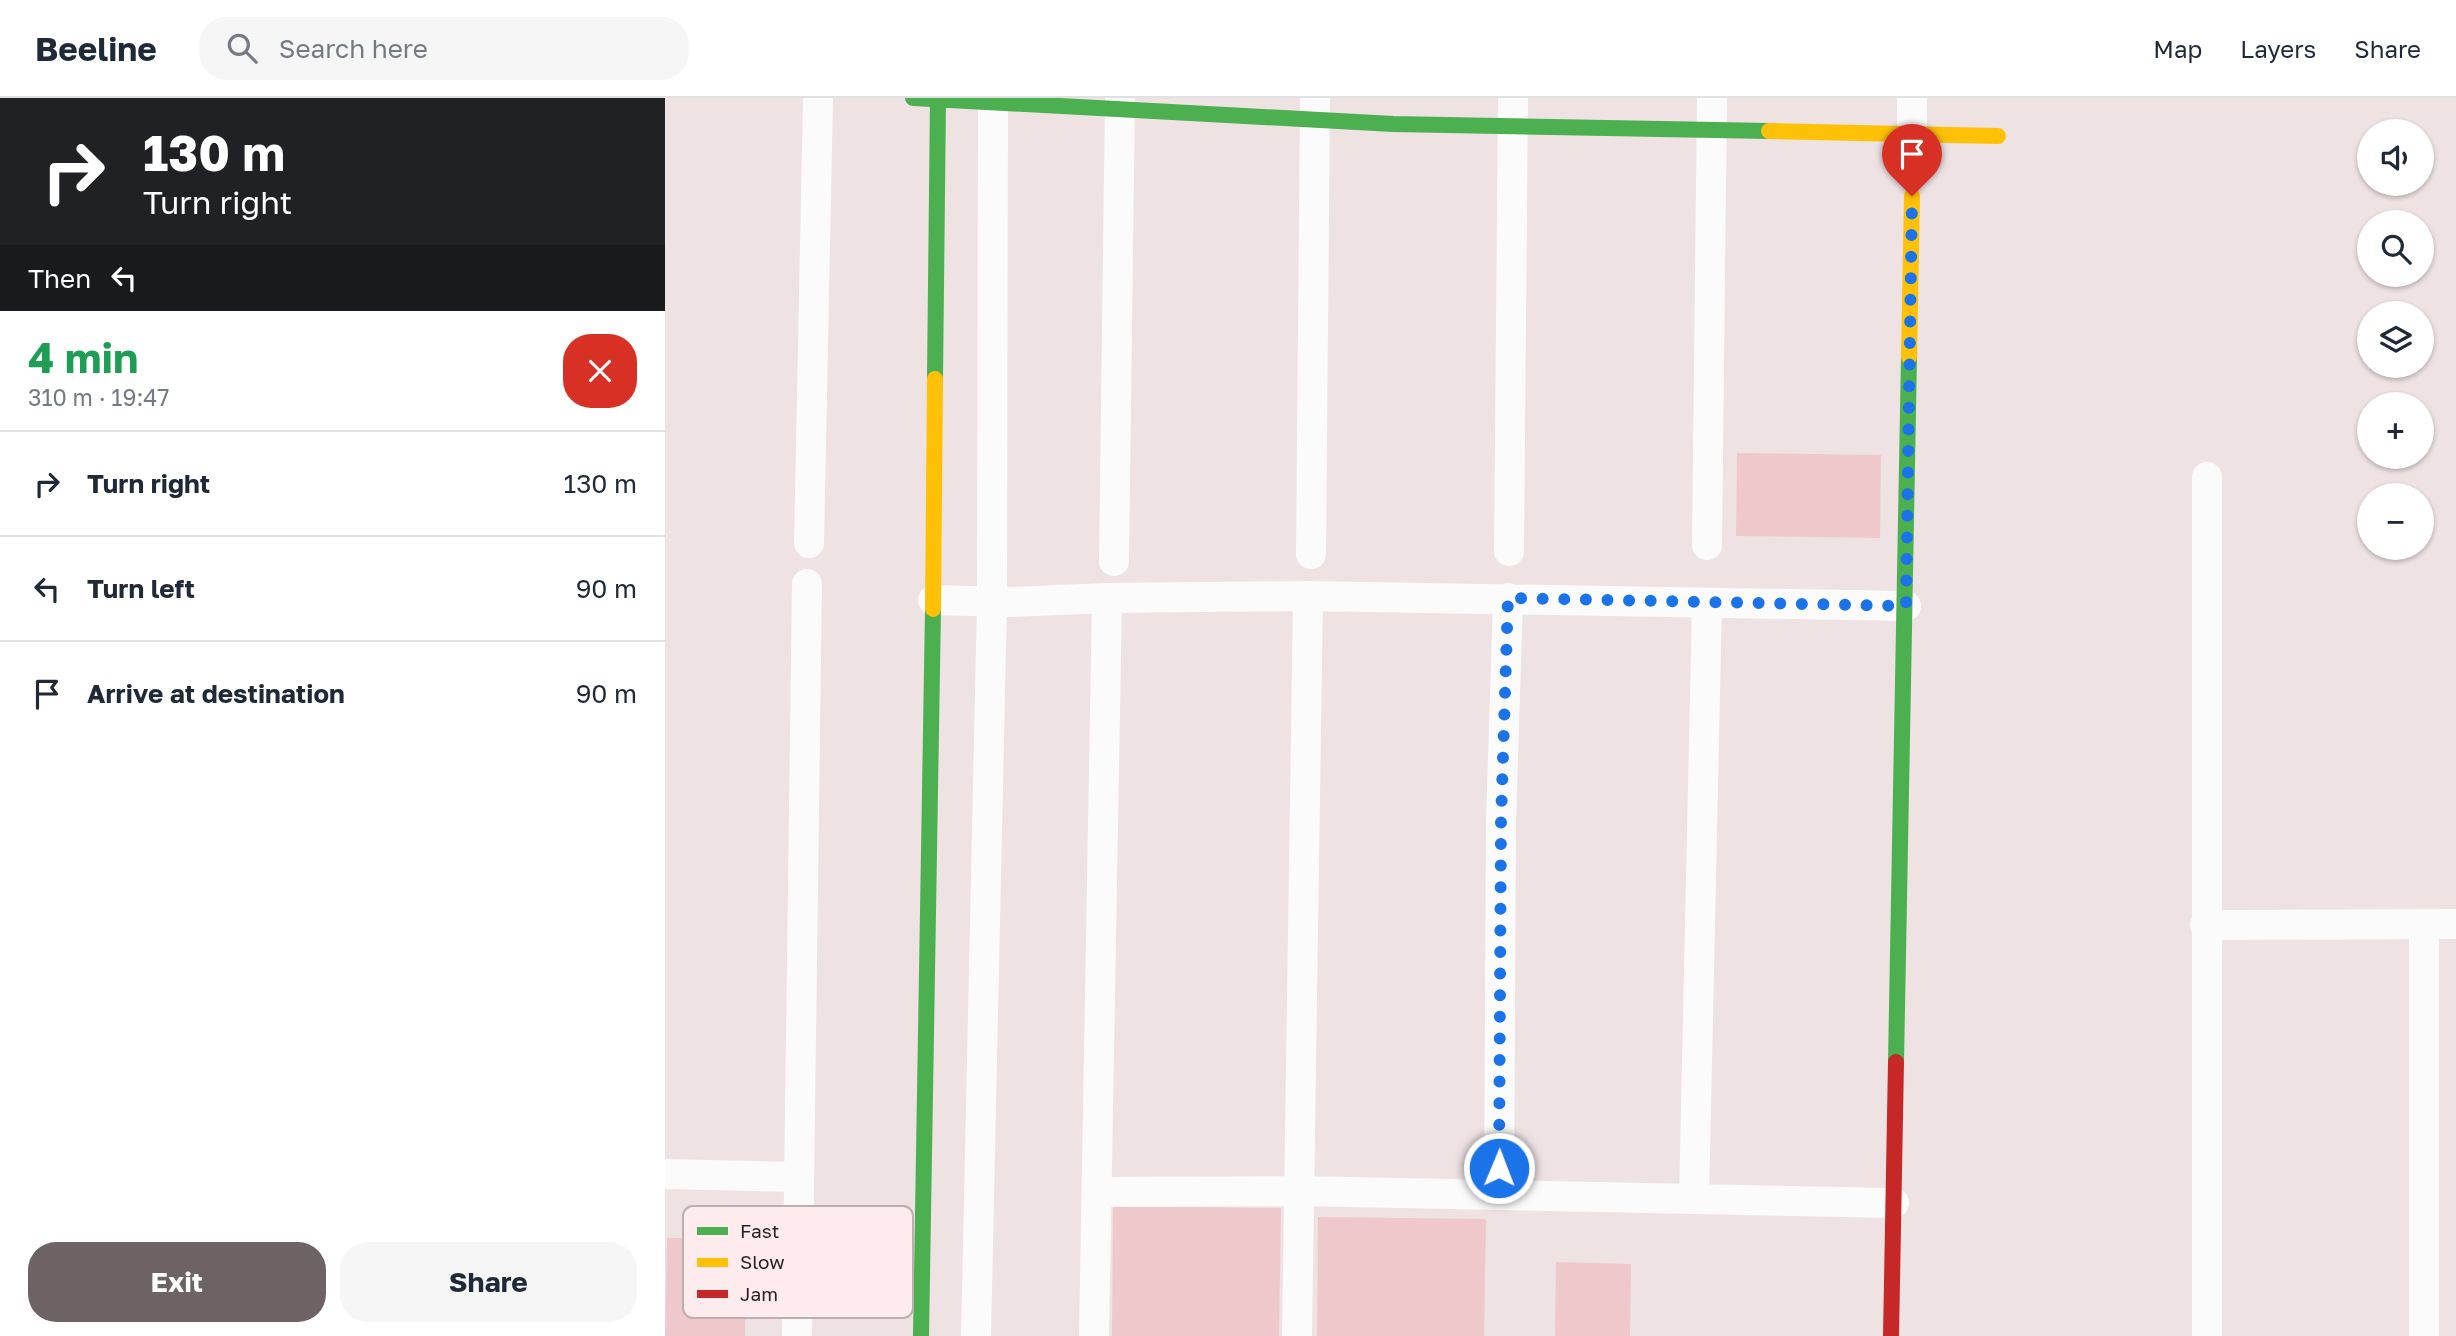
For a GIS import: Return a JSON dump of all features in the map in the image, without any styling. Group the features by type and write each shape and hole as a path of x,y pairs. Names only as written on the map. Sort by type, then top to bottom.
{"street":[{"path":"809,543 818,98"},
{"path":"913,98 993,104 1513,112 1712,130 1998,135"},
{"path":"921,1336 938,98"},
{"path":"1707,545 1713,98"},
{"path":"1912,98 1912,134"},
{"path":"976,1336 992,602 993,104"},
{"path":"1114,561 1120,104"},
{"path":"1311,554 1315,109"},
{"path":"1509,551 1513,112"},
{"path":"1891,1336 1912,196"},
{"path":"2207,477 2207,1336"},
{"path":"799,1206 807,584"},
{"path":"933,600 992,602 1308,596 1906,606"},
{"path":"1297,1336 1308,596"},
{"path":"1094,1336 1107,598"},
{"path":"1499,1195 1501,821 1508,598"},
{"path":"1694,1199 1707,603"},
{"path":"2206,925 2456,924"},
{"path":"2424,925 2424,1336"},
{"path":"665,1174 799,1177"},
{"path":"1097,1192 1299,1191 1894,1203"},
{"path":"797,1318 797,1336"}],"shaded area":[{"path":"1737,453 1881,455 1880,538 1736,536"},
{"path":"1113,1206 1281,1208 1279,1336 1112,1336"},
{"path":"1318,1217 1486,1219 1484,1336 1317,1336"},
{"path":"667,1238 683,1238 683,1318 745,1318 745,1336 665,1336"},
{"path":"1556,1262 1631,1264 1630,1336 1555,1336"}],"traffic: fast":[{"path":"913,98 1393,124 1769,131"},
{"path":"935,379 938,98"},
{"path":"1896,1062 1909,357"},
{"path":"921,1336 933,609"}],"traffic: slow":[{"path":"1769,131 1998,136"},
{"path":"1909,357 1912,196"},
{"path":"933,609 935,379"}],"traffic: jam":[{"path":"1891,1336 1896,1062"}],"route":[{"path":"1499,1168 1501,821 1508,598 1906,606 1912,196"}]}
